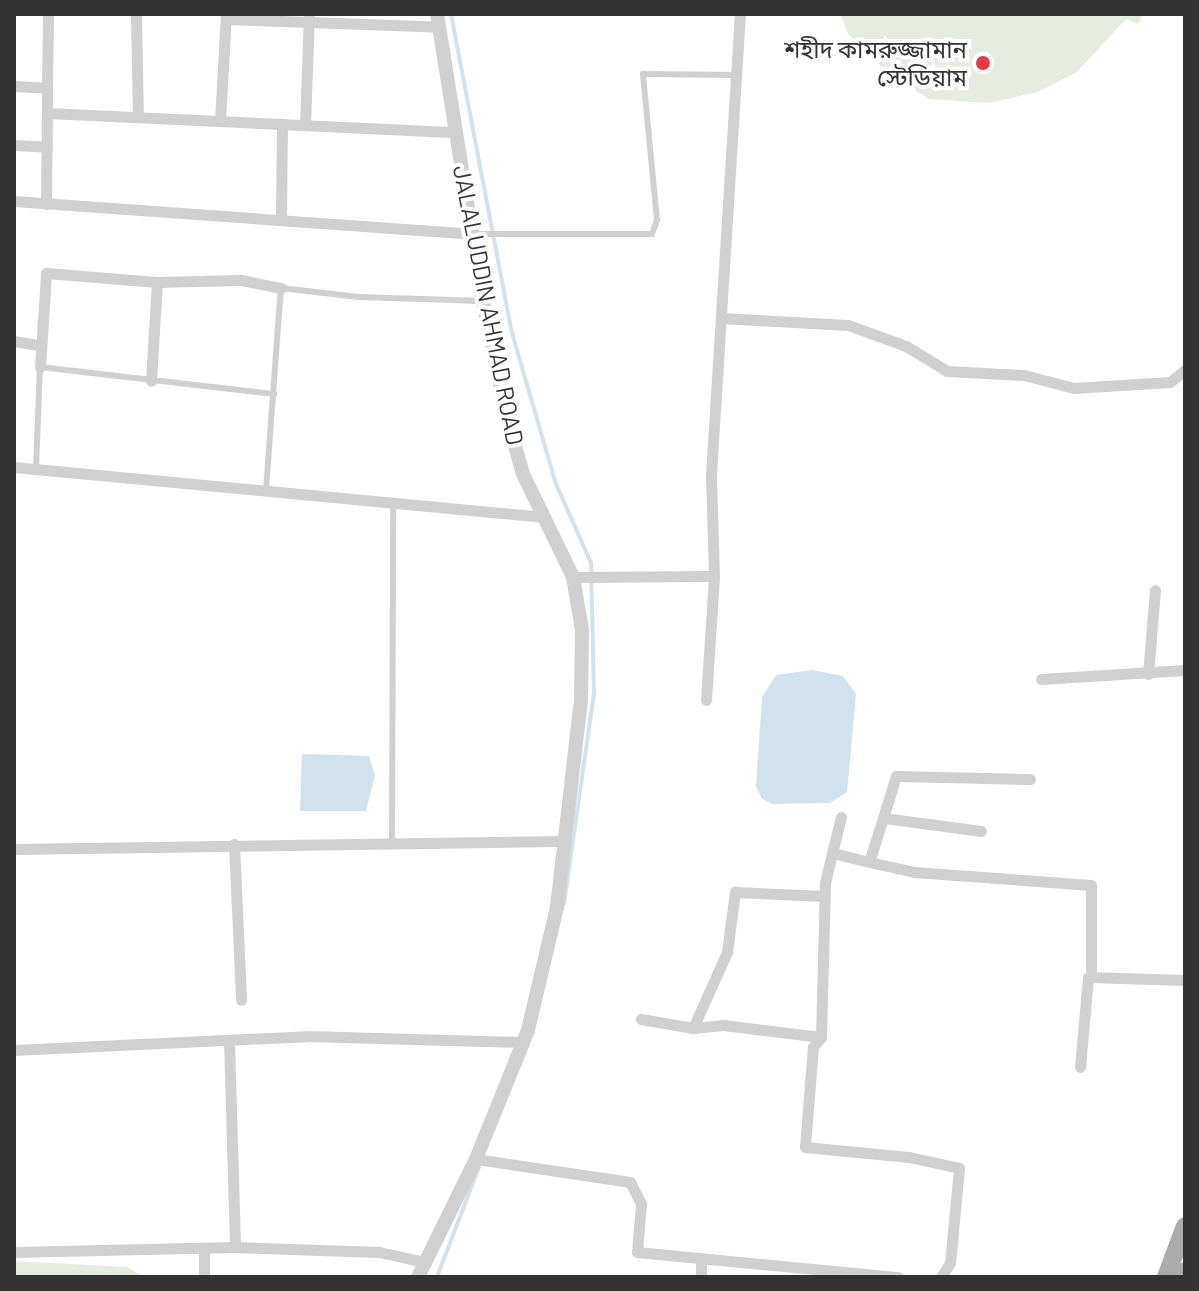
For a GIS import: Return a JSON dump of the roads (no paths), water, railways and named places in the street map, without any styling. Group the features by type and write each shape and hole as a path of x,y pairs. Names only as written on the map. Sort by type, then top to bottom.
{"main road":[{"path":"1166,1277 1185,1226"},
{"path":"1183,1277 1185,1271"}],"street":[{"path":"46,204 48,14"},
{"path":"136,14 138,117"},
{"path":"706,700 714,576 711,474 740,75 740,14"},
{"path":"220,121 226,16 438,21"},
{"path":"305,124 309,19"},
{"name":"JALALUDDIN AHMAD ROAD","path":"418,1277 476,1159 523,1042 557,907 581,701 582,630 573,577 523,474 483,301 438,21"},
{"path":"14,86 47,88"},
{"path":"47,113 456,132"},
{"path":"281,218 282,125"},
{"path":"14,145 47,147"},
{"path":"14,201 472,234"},
{"path":"40,367 46,273 157,282 241,280 281,288"},
{"path":"151,381 157,282"},
{"path":"721,318 848,325 906,346 947,371 1024,375 1074,388 1170,382 1185,370"},
{"path":"14,341 41,346"},
{"path":"14,467 544,517"},
{"path":"573,577 714,576"},
{"path":"1148,674 1155,590"},
{"path":"1041,679 1185,670"},
{"path":"869,862 896,776 1030,779"},
{"path":"841,817 824,896 821,1037 813,1047 805,1147 909,1157 959,1168 950,1263 941,1277"},
{"path":"883,818 981,831"},
{"path":"14,849 565,841"},
{"path":"234,844 241,1000"},
{"path":"832,853 914,872 1091,885 1091,977 1080,1067"},
{"path":"693,1028 727,952 735,892 824,896"},
{"path":"1091,977 1185,980"},
{"path":"641,1019 693,1028 723,1025 821,1037"},
{"path":"14,1050 307,1036 523,1042"},
{"path":"229,1042 235,1247"},
{"path":"476,1159 630,1182 641,1204 637,1252 701,1262 898,1277"},
{"path":"14,1252 235,1247 379,1252 424,1262"},
{"path":"204,1249 204,1277"},
{"path":"701,1262 701,1277"}],"lane":[{"path":"472,234 652,234 657,220 643,74 740,75"},
{"path":"266,490 281,288 358,297 483,301"},
{"path":"36,469 40,367 274,394"},
{"path":"392,843 393,501"}],"water":[{"path":"812,670 843,676 856,694 847,792 830,803 772,804 762,799 756,786 762,697 776,675"},
{"path":"302,754 369,756 375,775 366,811 300,811"}],"waterway":[{"path":"451,14 512,333 556,484 591,563 594,693 564,904"},
{"path":"437,1277 479,1167"}],"place":[{"name":"শহীদ কামরুজ্জামান স্টেডিয়াম","path":"983,63"}]}
